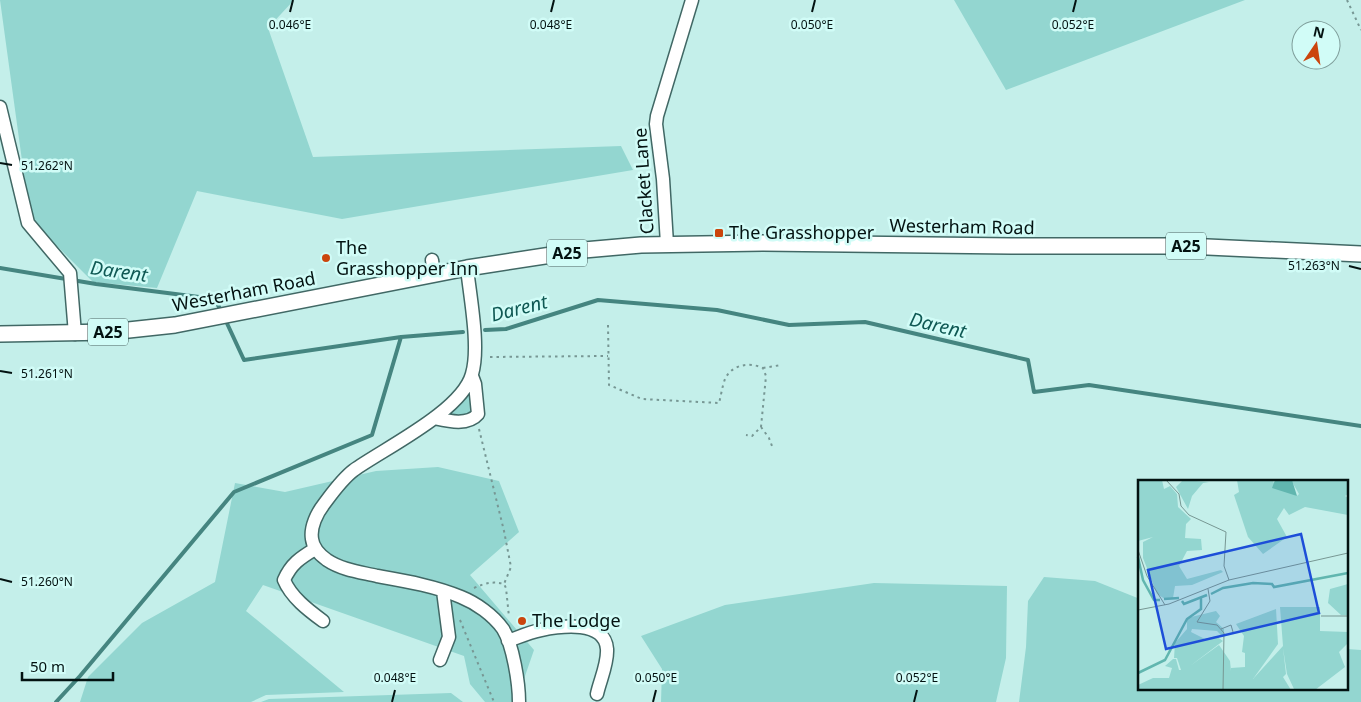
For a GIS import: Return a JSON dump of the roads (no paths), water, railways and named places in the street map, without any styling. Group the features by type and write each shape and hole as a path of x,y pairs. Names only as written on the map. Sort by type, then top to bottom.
{"main road":[{"name":"Westerham Road","path":"0,334 75,334 142,329 231,315 433,268 467,268 584,250 667,244 1186,246 1361,254"}],"street":[{"name":"Clacket Lane","path":"667,244 663,179 656,124 692,0"},
{"path":"0,107 28,222 70,273 75,334"},
{"path":"467,268 474,334 474,363 472,376 464,390 434,418 353,472 333,491 320,509 314,524 312,538 315,549 327,560 348,570 443,591 477,605 503,629 508,641 519,685 519,702"},
{"path":"434,418 446,421 470,421 475,418 478,414 475,384 472,376"},
{"path":"315,549 296,560 287,571 284,580 287,588 323,621"},
{"path":"440,660 449,637 443,591"},
{"path":"508,641 541,630 568,626 586,627 594,630 601,635 607,648 607,657 596,694"}],"waterway":[{"name":"Darent","path":"0,268 96,284 215,299 222,313"},
{"name":"Darent","path":"485,330 506,329 598,300 717,310 789,325 865,322 1028,360 1034,392 1089,385 1361,426"},
{"name":"Darent","path":"225,319 244,360 401,337 463,332"},
{"path":"56,702 234,492 372,435 401,337"}],"place":[{"name":"The Grasshopper","path":"719,233"},
{"name":"The Grasshopper Inn","path":"326,258"},
{"name":"The Lodge","path":"522,621"}]}
